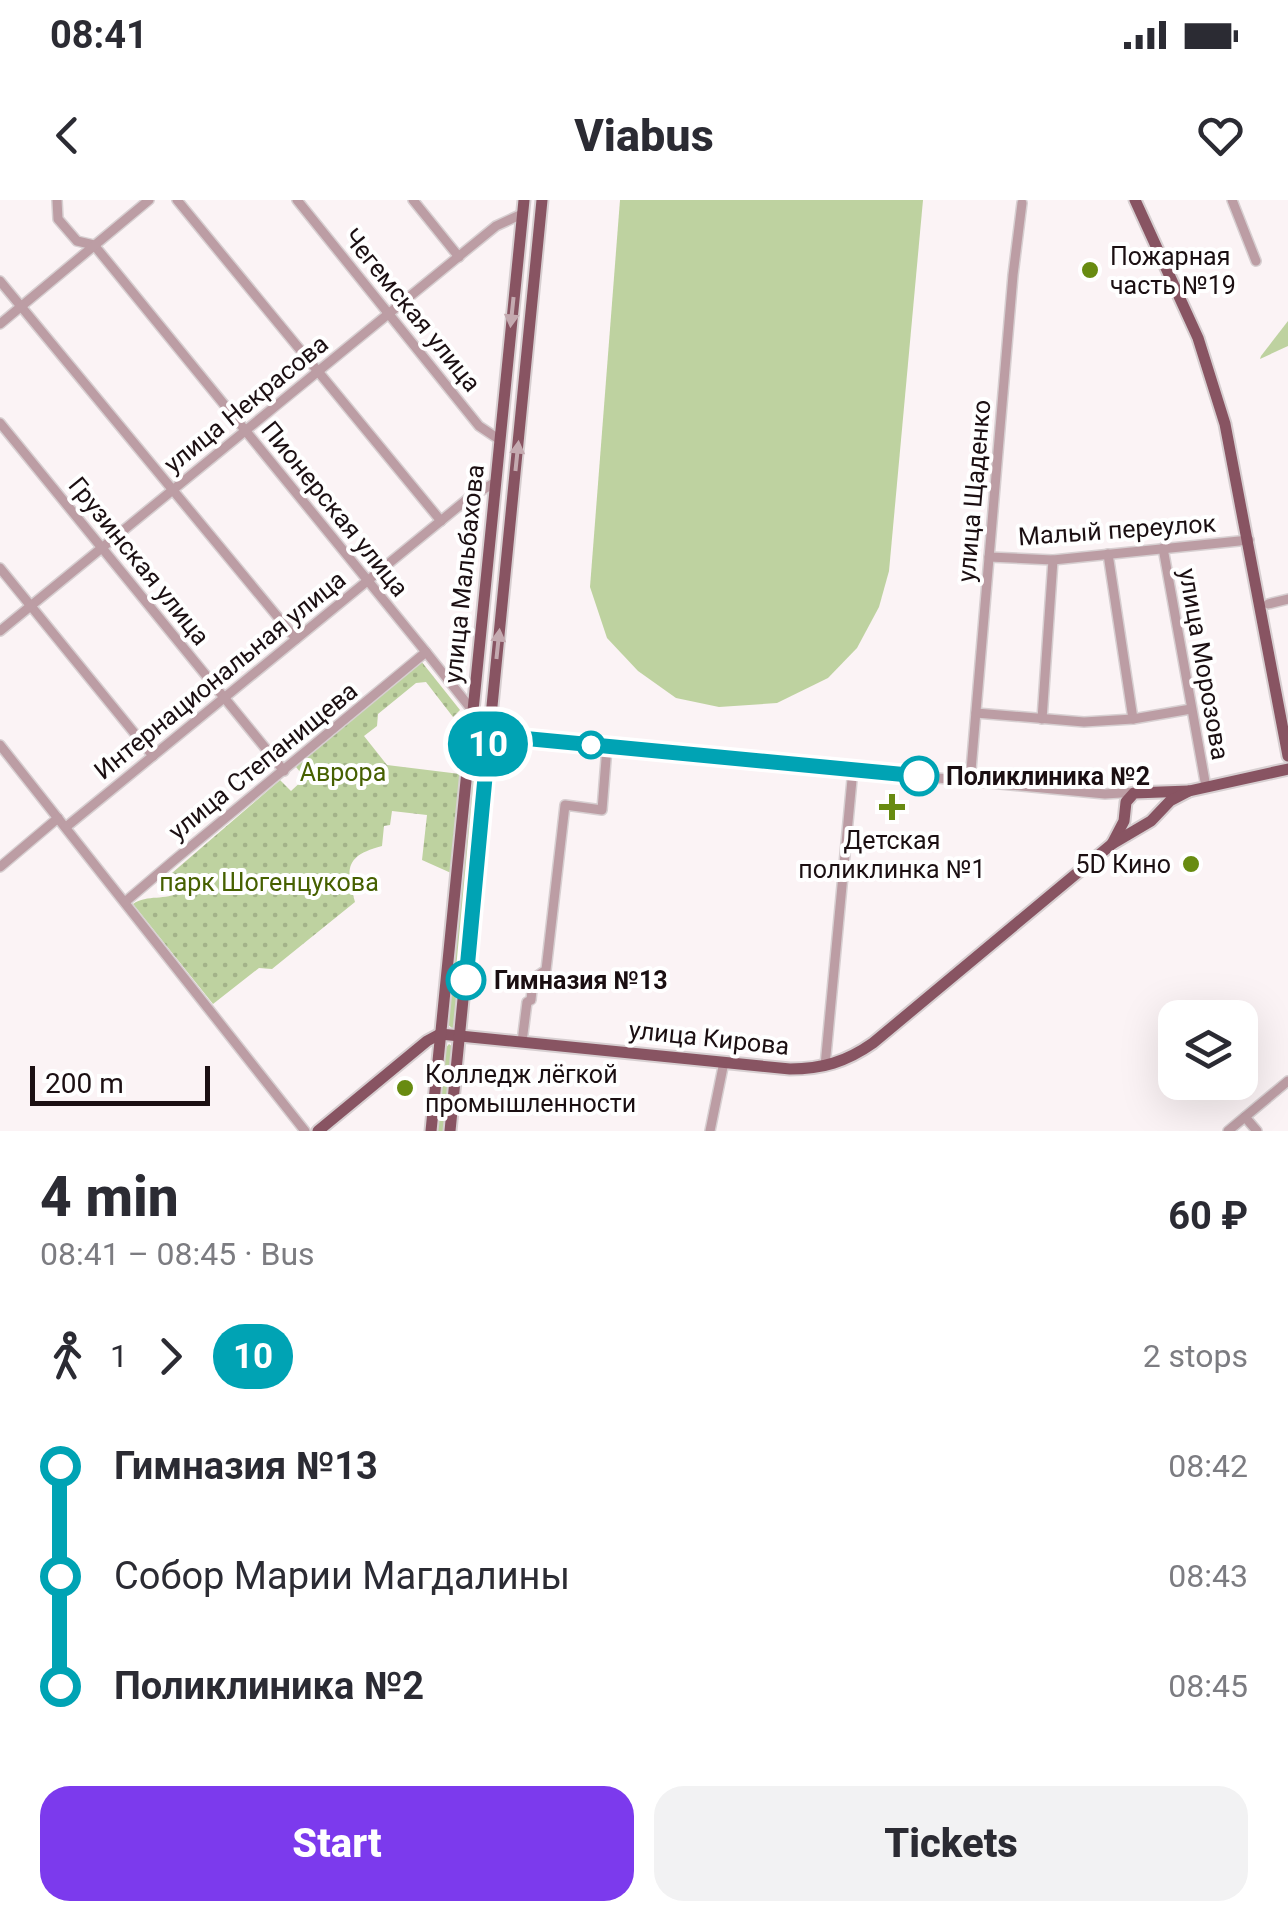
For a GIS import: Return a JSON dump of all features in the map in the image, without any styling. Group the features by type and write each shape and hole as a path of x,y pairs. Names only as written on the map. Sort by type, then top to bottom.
{"main road":[{"name":"улица Мальбахова","path":"450,1131 480,732 472,710 524,200"},
{"name":"улица Мальбахова","path":"430,1131 480,732 491,711 542,200"},
{"path":"1135,200 1191,322 1215,387 1288,756"},
{"path":"1143,200 1197,318 1230,414 1288,717"},
{"path":"1112,844 1121,829 1128,798 1142,792 1206,787 1288,768"},
{"path":"1125,812 1133,822 1144,824 1168,802 1189,790"},
{"path":"1142,792 1153,797 1156,815"},
{"name":"улица Кирова","path":"440,1034 790,1069 825,1066 848,1059 873,1043 1112,844 1144,824"},
{"path":"318,1131 440,1034"}],"street":[{"name":"Пионерская улица","path":"58,200 58,218 77,241 94,245 472,710"},
{"path":"0,324 149,200"},
{"path":"177,200 440,521"},
{"name":"Чегемская улица","path":"297,200 479,426 500,440"},
{"path":"413,200 459,256"},
{"path":"1232,200 1256,261"},
{"name":"улица Щаденко","path":"970,782 1022,203"},
{"name":"улица Некрасова","path":"0,632 496,226 522,214"},
{"path":"0,281 296,639"},
{"name":"Грузинская улица","path":"0,423 284,771"},
{"name":"Интернациональная улица","path":"66,827 440,521 496,482"},
{"name":"Малый переулок","path":"988,557 1052,560 1248,540"},
{"name":"улица Морозова","path":"1163,548 1206,787"},
{"path":"1108,554 1133,719"},
{"path":"1042,719 1052,560"},
{"path":"0,568 153,756"},
{"path":"1268,604 1288,598"},
{"name":"улица Степанищева","path":"126,902 426,652"},
{"path":"976,713 1084,722 1191,709"},
{"path":"472,710 491,711"},
{"path":"480,732 970,782 1104,794 1142,792"},
{"path":"0,745 305,1131"},
{"path":"522,1042 533,980 546,970 566,806 602,810 607,747"},
{"path":"825,1066 853,769"},
{"path":"1104,794 1125,812"},
{"path":"0,867 58,818"},
{"path":"710,1131 724,1062"},
{"path":"1228,1131 1288,1081"},
{"path":"1245,1117 1256,1131"}],"green space":[{"path":"620,200 923,200 889,571 879,607 857,648 828,678 777,703 719,707 676,698 638,671 607,638 590,587"},
{"path":"1288,321 1288,346 1260,359 1261,356"},
{"name":"парк Шогенцукова","path":"421,661 460,710 453,717 426,682 416,683 378,714 377,726 364,736 387,765 460,774 451,873 422,860 427,815 392,811 390,825 384,826 382,846 360,854 351,865 355,902 272,969 259,968 213,1004 133,904 180,892 172,873 280,780 291,791 305,778 296,767"},
{"path":"479,734 484,740 452,1028 446,1023"},
{"path":"449,1044 454,1048 446,1131 436,1131 445,1049"}],"bus line":[{"name":"10","path":"466,980 489,735 919,776"}],"place":[{"name":"Пожарная часть №19","path":"1090,270"},
{"name":"Поликлиника №2","path":"919,776"},
{"name":"Детская поликлинка №1","path":"892,807"},
{"name":"5D Кино","path":"1191,864"},
{"name":"Гимназия №13","path":"466,980"},
{"name":"Колледж лёгкой промышленности","path":"405,1088"}],"park label":[{"name":"Аврора","path":"343,772"}]}
